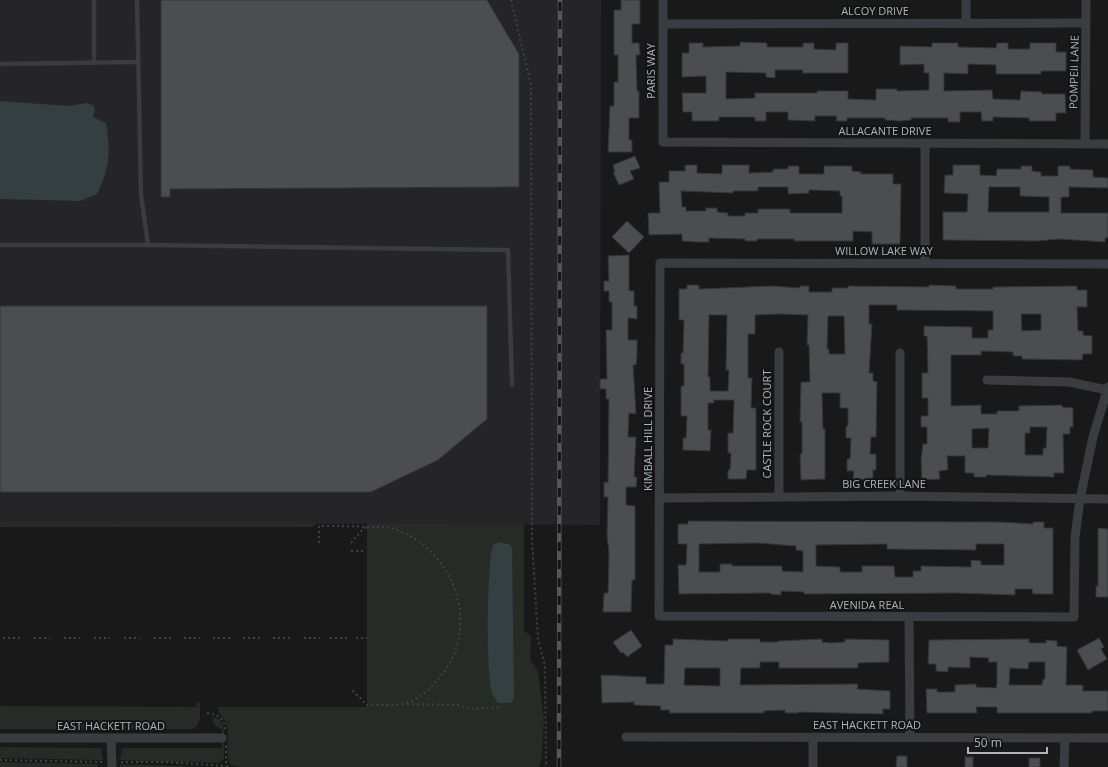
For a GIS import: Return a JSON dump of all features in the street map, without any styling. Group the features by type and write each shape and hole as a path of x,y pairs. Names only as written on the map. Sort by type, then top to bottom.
{"street":[{"name":"PARIS WAY","path":"663,0 663,142"},
{"path":"966,0 966,23"},
{"name":"POMPEII LANE","path":"1085,144 1086,0"},
{"name":"ALCOY DRIVE","path":"663,24 1086,23"},
{"name":"ALLACANTE DRIVE","path":"663,142 1108,144"},
{"path":"925,144 925,264"},
{"name":"WILLOW LAKE WAY","path":"660,263 1108,264"},
{"name":"KIMBALL HILL DRIVE","path":"659,616 660,263"},
{"name":"CASTLE ROCK COURT","path":"779,352 779,496"},
{"path":"900,353 900,496"},
{"path":"987,380 1069,382 1108,389 1093,437 1080,499"},
{"name":"BIG CREEK LANE","path":"660,498 900,496 1108,499"},
{"name":"AVENIDA REAL","path":"659,616 1074,617 1075,537 1080,499"},
{"path":"909,617 910,737"},
{"name":"EAST HACKETT ROAD","path":"626,737 1108,738"},
{"path":"813,737 813,767"},
{"name":"EAST HACKETT ROAD","path":"0,738 222,738"},
{"path":"111,738 112,764"},
{"path":"1064,767 1065,738"}],"lane":[{"path":"94,0 94,63"},
{"path":"137,0 137,62 141,196 148,245"},
{"path":"0,64 137,62"},
{"path":"0,245 148,245 508,250 512,384"}],"path":[{"path":"511,0 531,85 532,540 538,639 546,665 546,767"},
{"path":"319,543 319,526 395,529 419,541 429,549 444,566 459,598 461,614 459,639 451,662 427,691 404,704"},
{"path":"351,543 363,529 367,527"},
{"path":"351,551 366,551"},
{"path":"3,638 20,638"},
{"path":"34,638 50,638"},
{"path":"64,638 80,638"},
{"path":"94,638 110,638"},
{"path":"124,638 140,638"},
{"path":"154,638 170,638"},
{"path":"184,638 200,638"},
{"path":"213,638 230,638"},
{"path":"243,638 260,638"},
{"path":"273,638 290,638"},
{"path":"304,638 320,638"},
{"path":"330,638 347,638"},
{"path":"356,638 367,638"},
{"path":"352,690 367,705 457,705 474,709 502,707"},
{"path":"0,760 112,764 166,762 226,766"}],"shaded area":[{"path":"0,0 601,0 600,525 0,522"},
{"path":"0,101 68,106 87,103 94,106 95,109 93,117 106,123 109,143 107,168 97,194 80,201 0,199"},
{"path":"0,522 318,523 312,527 0,527"},
{"path":"367,523 524,524 524,631 531,636 530,659 538,671 544,720 542,755 539,767 241,767 231,765 227,751 227,726 218,710 218,707 367,707"},
{"path":"498,542 509,544 512,548 514,698 511,703 498,703 493,695 490,685 488,645 489,574 493,545"},
{"path":"197,701 200,703 200,719 197,726 192,729 0,729 0,706 196,707"},
{"path":"212,717 220,719 224,730 224,758 220,763 120,760 122,748 222,748 222,729 214,725"},
{"path":"0,747 101,748 103,760 0,758"},
{"path":"0,762 98,764 98,767 0,767"},
{"path":"120,764 208,767 120,767"}],"building":[{"path":"161,0 487,0 519,54 519,187 170,189 170,197 161,197"},
{"path":"621,0 640,0 640,24 632,24 632,43 639,43 640,55 636,55 637,91 639,91 639,118 629,118 629,140 632,140 632,152 608,152 610,106 614,106 614,82 618,82 618,55 614,55 614,10 621,10"},
{"path":"740,42 767,43 767,47 803,47 803,43 814,43 814,49 836,50 836,43 848,43 848,73 802,73 803,70 775,70 775,78 766,77 766,73 726,72 726,99 755,98 755,93 817,93 817,91 848,91 848,99 876,100 876,89 897,89 897,91 929,90 929,73 924,73 924,64 900,65 900,46 932,47 932,43 958,43 958,47 996,48 997,43 1008,43 1008,49 1030,49 1030,43 1056,43 1056,52 1066,52 1066,71 1041,71 1041,74 996,74 996,65 968,64 968,74 944,73 944,91 992,90 993,99 1020,100 1021,91 1042,92 1042,94 1065,94 1066,113 1056,113 1056,121 1029,121 1029,118 993,117 993,121 982,121 981,112 960,112 960,122 948,122 948,118 911,118 911,120 900,121 885,120 885,118 847,118 847,121 836,121 837,116 815,116 815,121 788,120 788,112 766,112 766,121 755,121 755,117 719,117 719,121 692,121 692,112 683,112 682,93 706,93 706,76 682,77 682,53 689,53 689,43 703,43 703,47 740,46"},
{"path":"635,156 640,168 630,171 634,179 619,185 613,172 615,172 613,165"},
{"path":"685,165 697,165 697,173 722,174 722,165 749,165 749,173 773,172 773,169 788,169 788,166 799,166 799,174 824,174 824,166 852,166 852,171 861,172 861,174 893,174 893,184 901,184 900,244 872,244 872,232 853,231 853,241 794,241 794,239 757,239 757,241 745,241 745,239 709,238 709,242 696,242 682,241 682,234 649,235 648,213 660,213 659,182 669,182 669,171 685,171","holes":["758,187 788,187 788,194 809,193 809,190 840,191 840,196 842,196 842,213 790,213 790,209 758,209 758,213 745,213 745,216 728,216 728,213 717,212 717,208 706,208 706,211 686,211 686,207 682,207 681,191 733,193 733,191 758,191"]},
{"path":"953,165 980,165 980,175 996,176 997,169 1021,169 1021,166 1032,166 1032,171 1041,172 1041,176 1058,176 1058,166 1070,166 1070,169 1093,170 1093,177 1108,178 1108,188 1069,187 1069,197 1061,197 1061,213 1108,213 1108,238 1105,238 1105,242 1059,239 1037,241 943,240 943,212 967,212 968,194 944,193 945,175 953,175","holes":["989,187 1020,187 1020,196 1049,197 1049,212 988,212"]},
{"path":"627,221 644,237 629,253 612,237"},
{"path":"629,255 629,291 634,291 634,306 637,306 637,319 628,318 628,340 637,340 637,355 636,365 633,365 636,414 629,413 628,437 636,437 634,477 637,477 636,487 626,487 626,505 635,506 635,580 632,580 631,612 603,612 604,593 608,593 608,497 604,497 604,482 608,483 609,399 606,399 606,389 600,389 600,379 607,379 606,330 612,330 612,302 609,302 609,291 604,291 604,281 609,281 608,256"},
{"path":"687,285 699,285 699,289 771,286 800,288 800,286 809,286 809,292 832,292 832,288 848,288 848,286 929,287 929,285 956,286 956,289 1077,286 1077,290 1087,290 1087,307 1077,307 1078,331 1083,331 1083,335 1092,336 1092,354 1083,354 1082,360 1022,359 1022,356 1013,356 1013,352 981,351 981,355 951,355 951,406 981,405 981,414 997,414 997,411 1019,411 1019,406 1062,405 1062,407 1073,408 1073,427 1070,427 1070,434 1063,434 1064,473 1054,473 1054,477 986,475 986,477 974,477 974,473 965,473 965,456 947,456 948,470 939,471 940,479 922,480 921,460 923,444 927,444 927,427 921,427 921,416 928,416 928,398 922,398 922,373 928,373 927,336 924,336 924,326 972,327 972,338 988,338 988,330 993,330 993,311 897,310 897,305 869,305 869,324 872,324 869,373 873,373 873,381 877,382 876,437 871,437 870,454 876,454 876,470 873,470 873,480 853,479 854,471 847,471 847,459 850,459 851,438 846,438 848,408 840,408 840,393 822,393 823,429 825,429 825,479 801,480 801,382 810,382 809,345 807,345 808,315 778,314 755,315 755,334 748,334 748,378 752,378 751,408 756,408 756,470 747,470 746,479 728,479 731,453 728,453 728,433 733,433 734,400 714,400 714,403 708,403 708,430 711,430 710,451 683,450 683,438 686,438 687,416 681,416 681,386 684,386 684,364 681,364 681,353 683,353 684,320 679,320 679,289 687,289","holes":["1021,314 1041,314 1041,330 1022,331","709,315 727,315 726,370 729,370 728,391 710,391 710,377 708,377","828,316 844,316 845,354 829,354 829,349 827,349","1030,427 1047,427 1046,448 1043,448 1043,455 1025,455 1025,433 1030,433","989,428 988,448 972,448 972,429"]},
{"path":"0,306 487,306 487,419 438,460 371,492 0,492"},
{"path":"688,521 1000,522 1033,524 1033,522 1044,522 1044,528 1053,528 1053,594 1033,594 1032,589 1015,589 1015,595 957,593 804,594 804,592 781,591 781,595 770,593 679,594 678,565 686,565 687,544 678,544 678,524 688,524","holes":["758,543 796,546 796,550 803,551 803,572 782,571 782,566 732,566 732,564 720,564 720,572 699,572 699,544","887,544 887,549 976,550 976,544 1004,544 1004,565 981,565 981,561 971,560 971,567 921,566 921,571 913,571 913,577 895,577 894,566 862,566 862,572 840,572 840,567 816,566 816,545"]},
{"path":"1098,528 1108,529 1108,597 1096,597 1096,586 1098,586"},
{"path":"631,630 642,646 627,657 623,652 621,653 613,642"},
{"path":"1099,638 1104,647 1101,649 1107,659 1088,670 1077,650"},
{"path":"673,639 728,641 728,639 760,639 760,642 778,642 822,639 822,642 831,643 845,642 845,639 889,640 889,662 858,663 858,668 779,668 779,662 760,662 760,668 741,668 740,685 858,684 857,689 890,691 890,709 883,709 883,714 785,713 785,710 764,711 764,713 669,713 670,710 660,710 661,706 634,705 634,702 602,703 601,675 646,677 646,684 664,684 665,645 673,645","holes":["685,668 720,668 720,686 684,685"]},
{"path":"1029,639 1029,643 1046,643 1046,640 1057,641 1057,646 1067,647 1066,685 1083,685 1083,691 1108,691 1108,711 1092,711 1092,713 997,713 997,707 976,707 977,713 927,713 926,689 937,689 937,692 955,692 955,685 976,684 976,687 996,688 997,683 997,662 988,662 989,658 970,657 970,668 948,667 948,672 936,671 936,664 928,664 929,640","holes":["1029,662 1045,662 1045,679 1043,679 1042,685 1009,685 1010,668 1028,669"]},
{"path":"897,756 907,756 907,767 896,767"},
{"path":"965,757 973,757 973,767 965,767"},
{"path":"1029,758 1040,758 1040,767 1029,767"}],"railway":[{"path":"559,767 560,0"}]}
